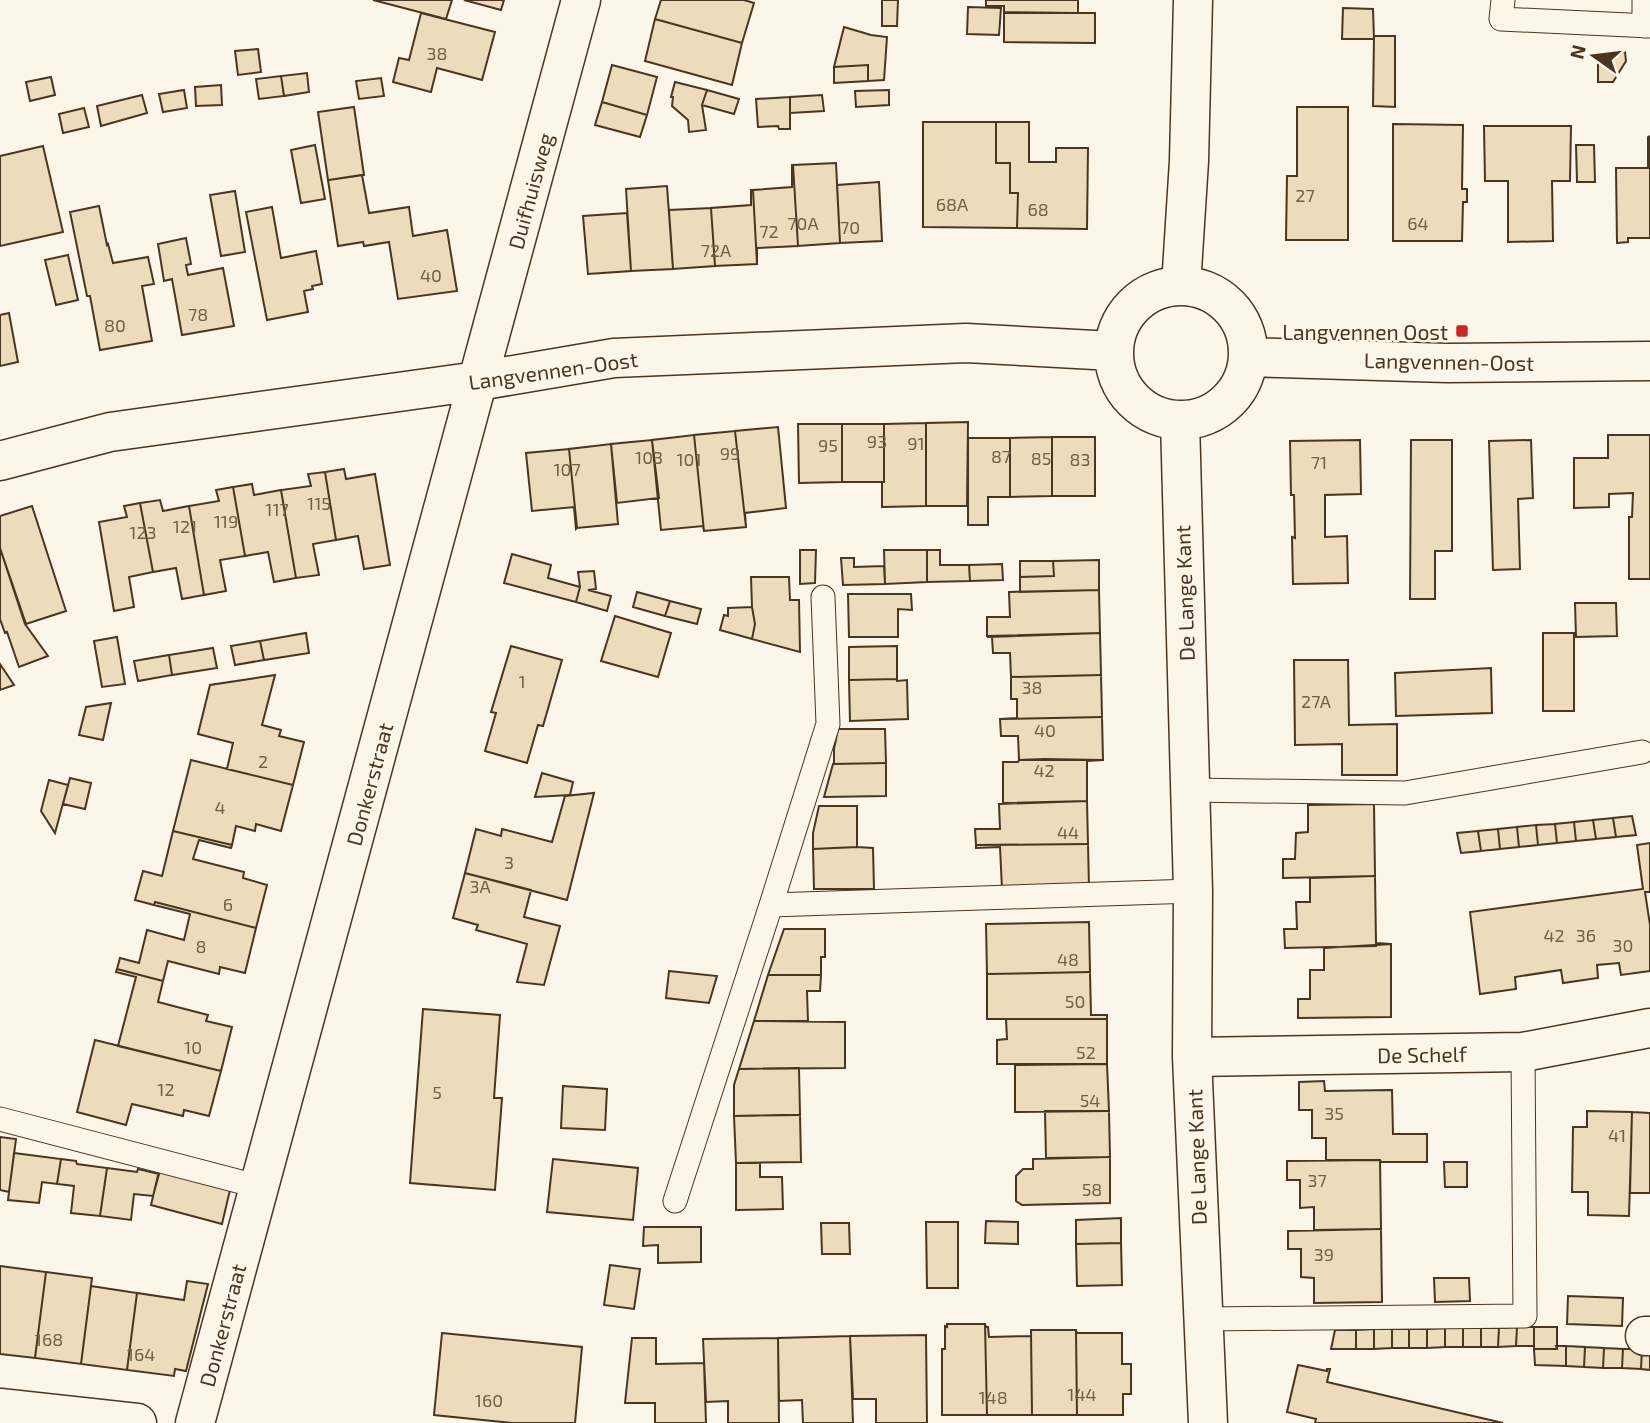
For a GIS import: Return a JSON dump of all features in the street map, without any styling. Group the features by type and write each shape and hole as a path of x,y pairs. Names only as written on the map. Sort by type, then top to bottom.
{"street":[{"name":"Duifhuisweg","path":"478,381 581,0"},
{"path":"1181,286 1189,161 1193,0"},
{"path":"1181,286 1199,287 1220,297 1237,313 1247,334 1249,357 1242,382 1227,403 1205,416 1180,421 1158,417 1140,407 1125,391 1116,372 1114,351 1119,326 1133,306 1152,291 1181,286"},
{"name":"Langvennen-Oost","path":"0,461 110,432 478,381 614,358 966,343 1114,351"},
{"name":"Langvennen-Oost","path":"1249,357 1447,363 1650,361"},
{"name":"Donkerstraat","path":"195,1423 478,381"},
{"name":"De Lange Kant","path":"1180,421 1193,891 1192,1057 1208,1423"},
{"name":"De Schelf","path":"1192,1057 1523,1052 1650,1028"},
{"path":"0,1408 137,1423"}],"lane":[{"path":"1503,0 1501,19 1647,26 1644,0"},
{"path":"675,1201 828,724 823,597"},
{"path":"1190,790 1405,793 1642,752"},
{"path":"771,905 1193,891"},
{"path":"1203,1319 1525,1316 1523,1052"},
{"path":"0,1119 260,1187"}],"building":[{"path":"373,0 452,0 446,19"},
{"path":"464,0 504,0 501,10"},
{"path":"661,0 744,0 754,3 742,43 655,19"},
{"path":"882,0 898,0 897,26 882,26"},
{"path":"986,0 1078,0 1078,13 1004,12 1004,6 986,6"},
{"path":"968,7 1001,8 999,35 967,34"},
{"path":"1343,8 1373,9 1374,39 1342,39"},
{"path":"421,13 495,32 482,80 437,68 431,92 393,82 399,58 409,60"},
{"path":"1004,13 1095,13 1095,43 1004,42"},
{"path":"655,19 742,43 732,85 645,61"},
{"path":"844,27 887,37 884,80 868,81 868,65 834,67"},
{"path":"1374,36 1395,36 1395,107 1373,106"},
{"path":"258,49 261,72 238,75 235,51"},
{"path":"1625,52 1626,61 1613,82 1598,82 1598,53"},
{"path":"612,65 657,77 647,115 602,102"},
{"path":"868,65 868,81 834,83 834,67"},
{"path":"307,73 309,92 284,96 281,76"},
{"path":"281,76 284,96 259,99 256,79"},
{"path":"51,77 55,95 30,101 26,82"},
{"path":"381,78 384,96 359,99 356,81"},
{"path":"675,82 707,90 702,105 706,130 689,132 688,120 672,106 671,97"},
{"path":"221,85 222,105 196,106 195,87"},
{"path":"184,90 187,108 163,112 159,94"},
{"path":"707,90 739,99 734,114 702,105"},
{"path":"889,90 889,105 856,107 855,91"},
{"path":"142,95 147,113 101,126 97,106"},
{"path":"822,95 824,111 790,113 790,97"},
{"path":"790,97 790,129 779,129 778,126 758,127 756,99"},
{"path":"602,102 647,115 640,137 595,125"},
{"path":"354,107 364,175 328,180 318,112"},
{"path":"1297,107 1348,107 1348,240 1286,240 1287,176 1297,176"},
{"path":"84,108 89,127 63,133 59,114"},
{"path":"923,122 996,122 996,163 1010,163 1010,193 1018,193 1017,228 923,227"},
{"path":"996,122 1029,122 1029,162 1056,162 1056,148 1088,148 1087,229 1017,228 1018,193 1010,193 1010,163 996,163"},
{"path":"1393,124 1463,125 1462,189 1467,189 1467,202 1463,202 1462,241 1393,241"},
{"path":"1484,126 1571,126 1570,181 1552,181 1553,241 1508,242 1508,181 1485,181"},
{"path":"1650,136 1650,238 1628,238 1628,242 1617,243 1616,168 1648,168"},
{"path":"315,145 325,199 301,203 291,150"},
{"path":"1576,145 1594,145 1595,182 1577,182"},
{"path":"43,146 63,232 0,246 0,156"},
{"path":"836,163 840,243 798,246 793,165"},
{"path":"792,165 798,246 757,248 757,264 753,190 792,187"},
{"path":"362,175 369,213 409,207 413,236 447,230 457,291 398,299 389,242 338,246 328,180"},
{"path":"879,182 882,241 840,243 837,185"},
{"path":"667,186 673,269 631,271 626,189"},
{"path":"751,190 757,264 715,266 711,208 751,205"},
{"path":"235,191 245,252 221,256 210,195"},
{"path":"99,206 113,263 148,257 154,284 142,286 152,341 100,350 70,212"},
{"path":"272,207 281,258 316,251 322,284 304,291 308,312 267,320 246,212"},
{"path":"711,208 715,266 673,269 669,210"},
{"path":"627,213 631,271 588,274 583,216"},
{"path":"186,238 191,264 186,265 188,275 223,268 234,326 182,335 172,279 164,281 158,244"},
{"path":"68,255 78,300 56,305 45,260"},
{"path":"9,313 18,362 0,366 0,315"},
{"path":"968,422 967,506 926,506 926,423"},
{"path":"926,423 926,506 882,507 884,424"},
{"path":"798,424 842,424 842,482 799,483"},
{"path":"842,424 884,424 884,482 842,482"},
{"path":"778,427 786,508 745,513 746,527 735,431"},
{"path":"735,431 746,527 704,531 694,435"},
{"path":"694,435 704,531 703,526 661,530 652,440"},
{"path":"1608,435 1650,435 1650,579 1629,579 1629,517 1632,517 1633,493 1609,494 1609,507 1574,508 1574,458 1608,458"},
{"path":"1052,437 1052,496 1010,497 1010,438"},
{"path":"1052,437 1095,437 1095,496 1052,496"},
{"path":"968,438 1010,438 1010,497 988,497 988,525 968,525"},
{"path":"652,440 659,498 617,503 611,444"},
{"path":"1360,440 1361,494 1325,495 1325,537 1347,536 1348,583 1293,584 1292,537 1295,538 1290,441"},
{"path":"1411,440 1452,440 1452,551 1435,551 1435,599 1410,599"},
{"path":"1531,440 1533,498 1518,499 1520,569 1493,570 1489,441"},
{"path":"611,444 618,524 577,528 569,449"},
{"path":"569,449 576,529 574,507 532,511 526,453"},
{"path":"344,469 346,479 375,474 390,565 364,569 358,536 336,540 325,472"},
{"path":"325,472 336,540 313,544 319,575 296,578 281,490 311,486 308,474"},
{"path":"252,484 254,495 281,490 296,578 274,582 268,552 245,556 233,487"},
{"path":"233,487 245,556 220,560 226,591 204,595 189,506 219,501 216,490"},
{"path":"160,500 163,511 189,506 204,595 182,599 176,568 153,572 140,503"},
{"path":"140,503 153,572 129,577 134,607 114,611 99,522 127,517 124,506"},
{"path":"32,506 66,611 26,624 0,548 0,516"},
{"path":"0,548 25,624 48,656 19,667 0,619"},
{"path":"800,550 816,550 815,583 800,584"},
{"path":"884,550 927,550 927,582 885,584"},
{"path":"927,550 940,550 940,565 969,565 970,581 927,582"},
{"path":"512,554 551,565 548,578 580,587 576,602 504,583"},
{"path":"841,558 854,558 854,567 884,566 885,584 843,585"},
{"path":"1099,560 1099,590 1020,592 1020,577 1054,576 1053,561"},
{"path":"1020,561 1053,561 1054,576 1020,577"},
{"path":"1002,564 1003,580 970,581 969,565"},
{"path":"594,571 596,589 588,590 611,596 607,611 576,602 580,587 578,572"},
{"path":"751,577 789,577 790,600 799,600 800,652 752,639 755,624"},
{"path":"1099,590 1100,633 987,636 987,617 1010,617 1009,592"},
{"path":"637,592 670,601 665,616 633,607"},
{"path":"848,594 911,594 912,610 898,609 898,637 849,637"},
{"path":"670,601 701,609 697,624 665,616"},
{"path":"1575,603 1616,603 1617,636 1576,637"},
{"path":"752,607 755,624 752,639 720,630 724,615 728,616 728,608"},
{"path":"615,616 671,633 658,677 601,661"},
{"path":"306,633 309,653 264,660 260,641"},
{"path":"1100,633 1101,675 1011,677 1010,653 993,653 992,637 987,637"},
{"path":"1543,633 1574,633 1574,711 1543,711"},
{"path":"117,637 125,684 102,687 94,641"},
{"path":"260,641 264,660 235,665 231,646"},
{"path":"511,646 562,660 543,726 538,725 527,763 485,751 496,713 491,712"},
{"path":"897,646 897,679 849,680 849,647"},
{"path":"213,648 217,668 172,675 169,655"},
{"path":"169,655 172,675 138,681 134,661"},
{"path":"1294,660 1348,660 1349,725 1397,724 1397,775 1342,775 1342,744 1295,745"},
{"path":"0,664 14,685 0,690"},
{"path":"1491,668 1492,713 1396,716 1395,673"},
{"path":"275,675 262,725 281,730 279,736 304,742 293,785 227,769 233,743 198,734 210,685"},
{"path":"1101,675 1102,717 1000,719 1017,718 1017,699 1011,699 1011,677"},
{"path":"849,680 907,680 908,719 850,721"},
{"path":"111,703 103,740 79,735 86,707"},
{"path":"1102,717 1103,760 1019,760 1018,736 1001,736 1000,719"},
{"path":"838,729 885,729 886,763 834,764"},
{"path":"1044,759 1103,760 1087,761 1087,801 1003,803 1003,762"},
{"path":"191,760 293,785 281,831 256,824 255,831 236,826 232,845 173,831"},
{"path":"886,763 886,796 824,797 833,764"},
{"path":"542,773 573,782 570,795 535,797"},
{"path":"70,778 91,783 85,809 63,804"},
{"path":"49,780 68,785 55,833 41,811"},
{"path":"594,793 567,900 465,873 476,829 501,836 502,829 552,842 565,796"},
{"path":"1087,801 1088,844 976,845 975,829 1000,829 999,804"},
{"path":"1374,804 1375,876 1283,878 1283,859 1295,859 1296,833 1308,832 1308,805"},
{"path":"819,806 857,806 857,847 813,849 813,833"},
{"path":"1632,816 1636,835 1616,837 1613,818"},
{"path":"1613,818 1616,837 1596,839 1593,820"},
{"path":"1593,820 1596,839 1576,841 1574,822"},
{"path":"1574,822 1576,841 1557,843 1555,824"},
{"path":"1555,824 1557,843 1538,845 1536,825"},
{"path":"1536,825 1538,845 1519,847 1517,827"},
{"path":"1517,827 1519,847 1500,849 1498,829"},
{"path":"1498,829 1500,849 1481,851 1478,831"},
{"path":"173,831 232,845 231,848 199,840 193,859 244,872 243,878 267,885 256,928 155,902 154,905 135,900 143,871 162,876"},
{"path":"1478,831 1481,851 1461,853 1457,833"},
{"path":"1650,843 1650,892 1645,892 1650,925 1650,971 1621,975 1619,963 1597,965 1598,978 1563,983 1561,970 1515,977 1516,989 1480,994 1470,912 1643,889 1637,845"},
{"path":"1088,844 1089,887 1002,889 1000,847 976,848 976,845"},
{"path":"873,848 874,889 814,889 813,849"},
{"path":"465,873 531,890 524,917 560,926 544,985 517,982 527,944 476,930 478,925 453,918"},
{"path":"1375,876 1376,943 1391,944 1285,948 1284,929 1297,929 1296,902 1310,902 1310,878"},
{"path":"155,902 256,928 245,973 220,967 219,974 168,961 163,981 117,969 120,958 139,963 147,930 184,940 190,914 154,905"},
{"path":"1089,922 1090,972 987,974 986,924"},
{"path":"784,929 825,929 825,957 821,957 821,975 768,975"},
{"path":"1391,944 1391,1017 1298,1018 1298,999 1310,999 1310,970 1324,970 1324,948"},
{"path":"117,969 163,981 158,1002 208,1015 206,1021 232,1027 221,1071 118,1046 136,977 116,972"},
{"path":"669,971 717,976 709,1003 666,998"},
{"path":"1090,972 1091,1015 1107,1015 1107,1019 987,1019 987,974"},
{"path":"768,975 821,975 820,991 807,991 808,1021 754,1021"},
{"path":"423,1009 500,1015 494,1098 502,1098 495,1190 410,1183"},
{"path":"1006,1019 1107,1019 1107,1064 997,1064 997,1040 1007,1039"},
{"path":"754,1021 845,1022 845,1068 739,1069"},
{"path":"95,1040 221,1071 209,1116 184,1110 183,1116 132,1104 126,1125 77,1112"},
{"path":"1107,1064 1109,1111 1015,1112 1015,1065"},
{"path":"799,1068 800,1115 734,1116 734,1085 739,1069"},
{"path":"1324,1081 1325,1091 1392,1090 1393,1134 1427,1134 1427,1162 1326,1160 1326,1138 1312,1138 1312,1110 1299,1110 1299,1082"},
{"path":"563,1086 607,1089 605,1130 561,1128"},
{"path":"1045,1111 1109,1111 1110,1157 1046,1158"},
{"path":"1587,1111 1632,1112 1629,1216 1588,1215 1588,1192 1572,1192 1573,1127 1587,1127"},
{"path":"1632,1112 1650,1113 1650,1193 1630,1193"},
{"path":"800,1115 801,1162 736,1163 734,1116"},
{"path":"0,1137 16,1139 9,1192 0,1190"},
{"path":"14,1153 61,1159 57,1184 42,1182 39,1203 8,1200"},
{"path":"1110,1157 1110,1203 1022,1205 1016,1201 1016,1176 1023,1169 1033,1169 1033,1159"},
{"path":"61,1159 107,1168 100,1216 71,1213 74,1186 57,1184"},
{"path":"553,1159 638,1168 633,1220 547,1212"},
{"path":"1380,1160 1381,1229 1314,1230 1314,1207 1300,1208 1300,1180 1287,1180 1287,1161"},
{"path":"1444,1162 1467,1162 1467,1187 1445,1187"},
{"path":"736,1163 760,1163 760,1177 782,1177 783,1209 736,1210"},
{"path":"107,1168 137,1172 138,1169 159,1174 153,1196 134,1194 131,1220 100,1216"},
{"path":"159,1171 230,1190 222,1224 151,1205"},
{"path":"1121,1218 1121,1243 1076,1244 1076,1220"},
{"path":"986,1221 1018,1222 1018,1244 985,1243"},
{"path":"926,1222 958,1222 958,1288 927,1288"},
{"path":"821,1223 849,1223 850,1254 822,1254"},
{"path":"644,1227 701,1227 701,1262 658,1263 658,1245 643,1246"},
{"path":"1381,1229 1382,1302 1314,1303 1314,1278 1301,1277 1301,1249 1288,1249 1288,1231"},
{"path":"1121,1243 1122,1285 1077,1286 1076,1244"},
{"path":"610,1265 640,1269 634,1309 604,1305"},
{"path":"0,1266 46,1272 35,1358 0,1354"},
{"path":"46,1272 92,1278 81,1364 35,1358"},
{"path":"1434,1278 1469,1278 1470,1301 1435,1302"},
{"path":"187,1281 208,1284 186,1371 175,1369 174,1376 127,1370 137,1293 184,1300"},
{"path":"91,1286 137,1293 127,1370 81,1364"},
{"path":"1568,1296 1623,1298 1622,1326 1567,1324"},
{"path":"947,1324 985,1324 987,1415 942,1415 942,1349 945,1349"},
{"path":"985,1324 989,1337 1031,1336 1032,1415 987,1415"},
{"path":"1517,1327 1534,1327 1534,1346 1516,1346"},
{"path":"1517,1327 1516,1346 1498,1347 1499,1328"},
{"path":"1534,1327 1557,1327 1557,1349 1534,1349"},
{"path":"1445,1328 1445,1347 1427,1348 1427,1329"},
{"path":"1445,1328 1463,1328 1463,1347 1445,1347"},
{"path":"1463,1328 1481,1328 1481,1347 1463,1347"},
{"path":"1481,1328 1499,1328 1498,1347 1481,1347"},
{"path":"1374,1329 1374,1349 1356,1349 1356,1330"},
{"path":"1374,1329 1392,1329 1392,1348 1374,1349"},
{"path":"1392,1329 1409,1329 1409,1348 1392,1348"},
{"path":"1409,1329 1427,1329 1427,1348 1409,1348"},
{"path":"1031,1330 1076,1330 1077,1415 1032,1415"},
{"path":"1076,1330 1077,1333 1122,1333 1122,1364 1131,1364 1131,1394 1123,1394 1123,1415 1077,1415"},
{"path":"1335,1330 1356,1330 1356,1349 1331,1349"},
{"path":"442,1333 582,1347 575,1423 512,1423 434,1415"},
{"path":"926,1335 927,1423 876,1423 876,1399 853,1399 850,1336"},
{"path":"850,1336 853,1423 803,1423 802,1400 779,1401 778,1338"},
{"path":"632,1338 656,1338 656,1364 704,1363 706,1423 655,1423 655,1403 625,1403"},
{"path":"778,1338 779,1423 728,1423 728,1401 706,1402 703,1339"},
{"path":"1556,1346 1566,1346 1566,1366 1535,1365 1534,1349 1557,1349"},
{"path":"1566,1346 1585,1347 1584,1367 1566,1366"},
{"path":"1585,1347 1604,1348 1603,1368 1584,1367"},
{"path":"1604,1348 1623,1349 1622,1368 1603,1368"},
{"path":"1623,1349 1642,1349 1641,1369 1622,1368"},
{"path":"1642,1349 1650,1350 1650,1370 1641,1369"},
{"path":"1298,1365 1327,1371 1330,1369 1327,1382 1503,1423 1315,1423 1316,1419 1287,1412"}],"place":[{"name":"Langvennen Oost","path":"1462,331"}]}
